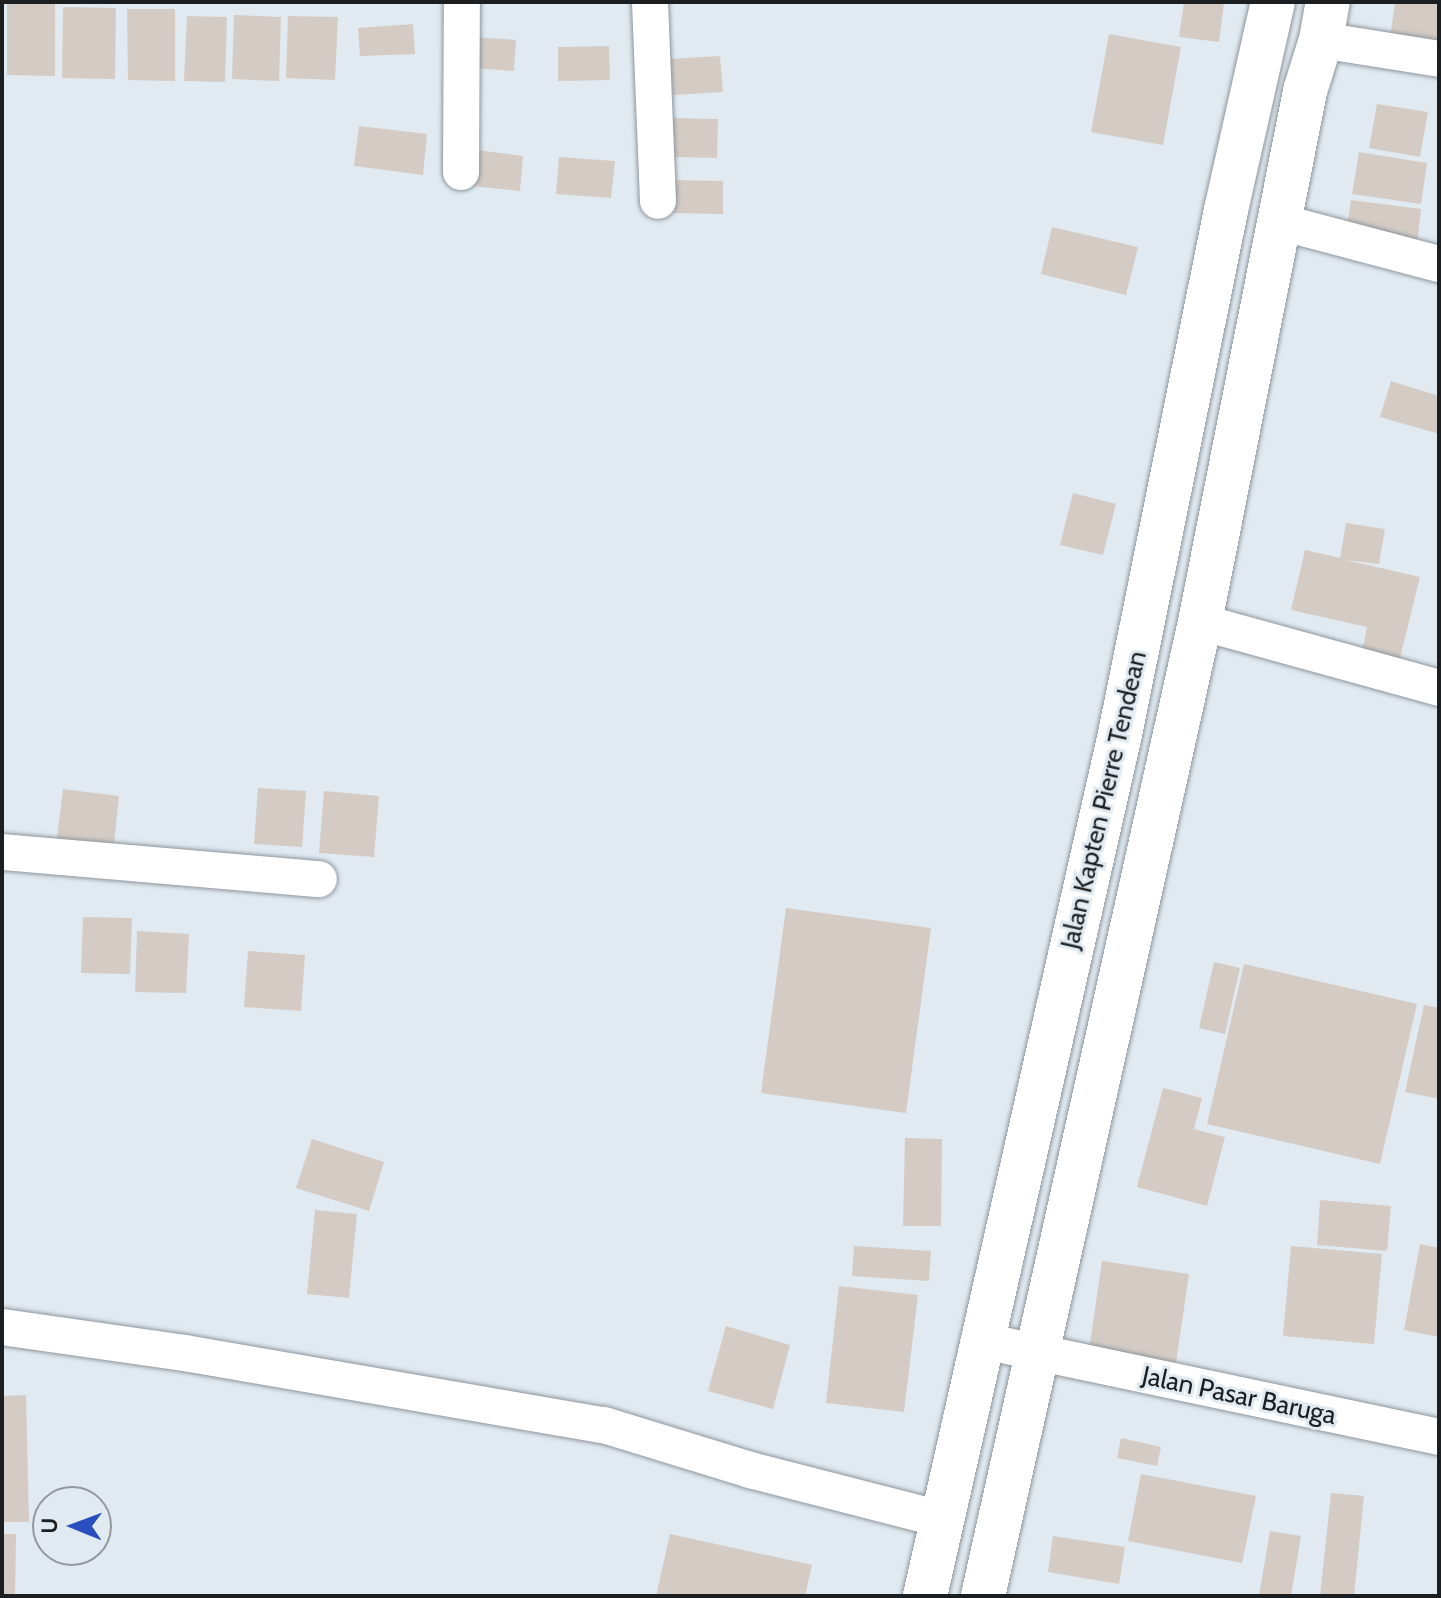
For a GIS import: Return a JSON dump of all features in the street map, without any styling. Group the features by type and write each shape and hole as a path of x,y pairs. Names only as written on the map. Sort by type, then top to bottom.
{"highway":[{"name":"Jalan Kapten Pierre Tendean","path":"925,1596 1123,720 1226,210 1273,2"},
{"name":"Jalan Kapten Pierre Tendean","path":"983,1596 1200,622 1305,91 1325,21"}],"street":[{"path":"461,172 462,2"},
{"path":"650,2 658,201"},
{"path":"1325,21 1439,59"},
{"path":"1280,222 1439,264"},
{"path":"1200,622 1439,688"},
{"path":"2,852 319,879"},
{"path":"2,1327 185,1353 604,1425 750,1470 941,1519"},
{"name":"Jalan Pasar Baruga","path":"984,1341 1038,1355 1439,1437"}],"building":[{"path":"7,2 55,2 55,76 7,75"},
{"path":"1184,2 1224,2 1219,42 1179,37"},
{"path":"1395,2 1439,2 1439,45 1390,39"},
{"path":"63,7 116,8 115,79 62,78"},
{"path":"127,9 175,9 175,81 128,80"},
{"path":"234,15 281,17 279,81 232,79"},
{"path":"187,16 227,17 225,82 184,81"},
{"path":"288,16 338,17 335,80 286,78"},
{"path":"413,24 415,54 360,56 358,28"},
{"path":"1109,34 1181,47 1163,145 1091,132"},
{"path":"474,37 516,40 514,71 472,68"},
{"path":"609,46 610,80 558,81 558,47"},
{"path":"720,56 723,92 673,95 670,59"},
{"path":"1377,104 1428,112 1420,157 1369,148"},
{"path":"669,118 718,119 717,158 668,157"},
{"path":"359,126 427,134 423,175 354,166"},
{"path":"476,150 523,156 520,191 472,186"},
{"path":"1359,152 1427,163 1421,204 1352,194"},
{"path":"559,157 615,161 611,198 556,194"},
{"path":"668,180 723,181 723,214 667,213"},
{"path":"1351,200 1421,209 1417,244 1346,235"},
{"path":"1052,227 1138,247 1126,295 1041,274"},
{"path":"1391,381 1439,396 1439,434 1380,417"},
{"path":"1073,493 1116,504 1103,555 1060,545"},
{"path":"1346,523 1385,529 1379,564 1346,560 1420,577 1397,670 1360,662 1367,627 1291,610 1305,550 1340,558"},
{"path":"258,788 306,791 302,847 254,844"},
{"path":"63,789 119,796 113,853 56,846"},
{"path":"324,791 379,796 374,857 319,853"},
{"path":"786,908 931,928 906,1113 761,1093"},
{"path":"83,917 132,918 130,974 81,973"},
{"path":"137,931 189,934 186,993 135,992"},
{"path":"248,951 305,955 301,1011 244,1007"},
{"path":"1214,962 1240,968 1225,1034 1199,1028"},
{"path":"1244,964 1417,1004 1380,1164 1207,1124"},
{"path":"1424,1005 1439,1008 1439,1099 1405,1092"},
{"path":"1163,1088 1202,1098 1194,1129 1225,1137 1207,1206 1137,1187"},
{"path":"905,1138 942,1139 941,1226 903,1226"},
{"path":"312,1139 384,1162 369,1211 296,1188"},
{"path":"1320,1200 1391,1206 1387,1251 1317,1245"},
{"path":"315,1210 357,1214 349,1298 307,1294"},
{"path":"1420,1244 1439,1248 1439,1337 1404,1330"},
{"path":"854,1246 931,1251 929,1281 852,1276"},
{"path":"1291,1246 1382,1254 1374,1344 1283,1336"},
{"path":"1102,1261 1189,1274 1176,1363 1089,1350"},
{"path":"839,1286 918,1295 904,1412 826,1403"},
{"path":"726,1326 790,1345 773,1409 708,1391"},
{"path":"26,1395 29,1522 2,1522 2,1396"},
{"path":"1121,1438 1161,1447 1157,1466 1117,1458"},
{"path":"1141,1474 1256,1496 1242,1563 1128,1541"},
{"path":"1331,1493 1364,1496 1354,1596 1320,1596"},
{"path":"1270,1531 1301,1536 1291,1596 1259,1596"},
{"path":"2,1534 16,1534 15,1596 2,1596"},
{"path":"670,1534 812,1565 805,1596 656,1596"},
{"path":"1053,1536 1125,1547 1119,1584 1048,1572"}]}
